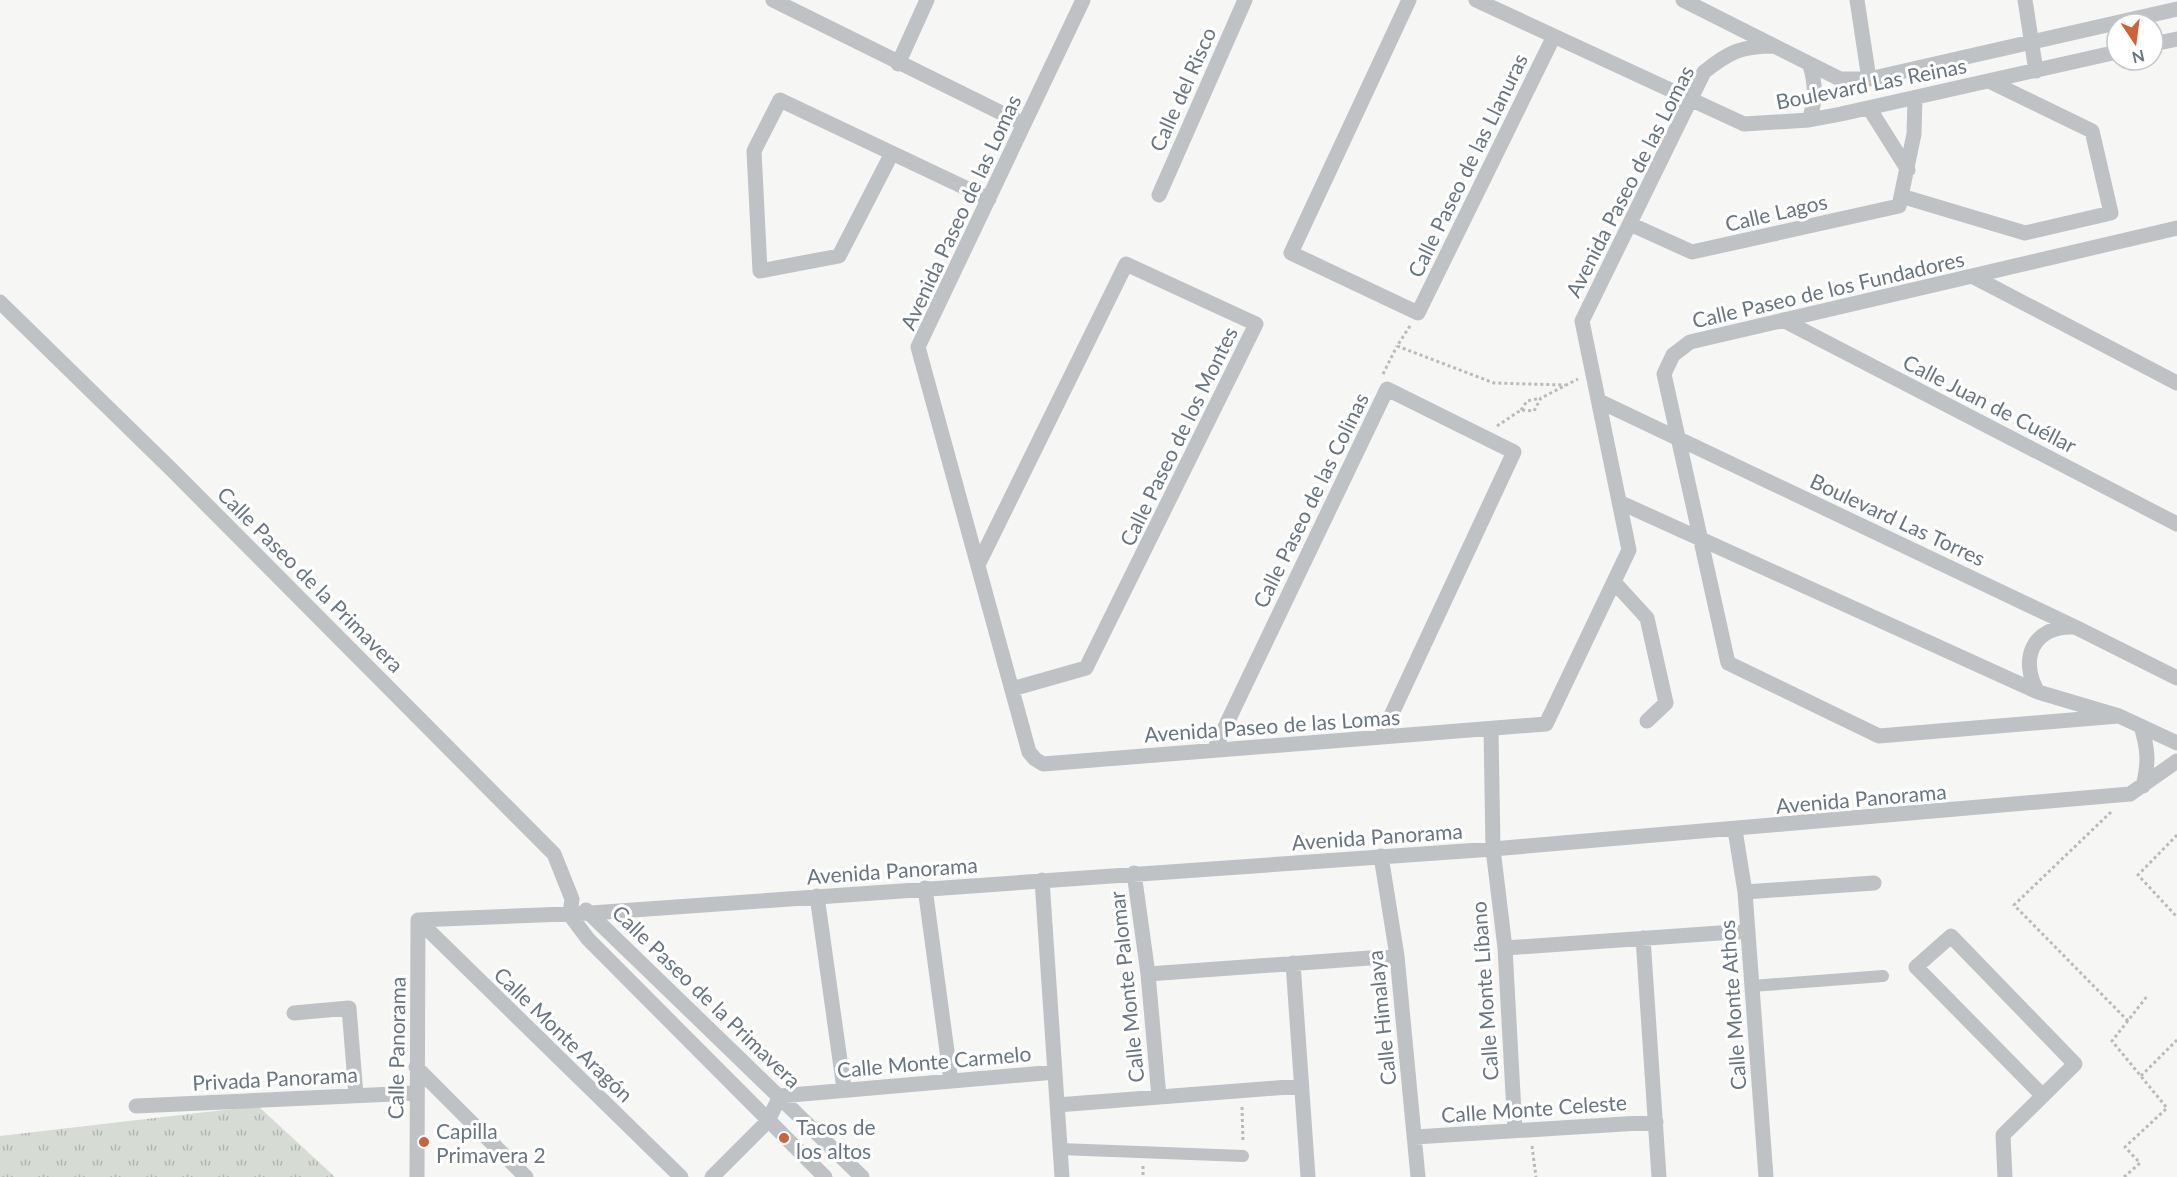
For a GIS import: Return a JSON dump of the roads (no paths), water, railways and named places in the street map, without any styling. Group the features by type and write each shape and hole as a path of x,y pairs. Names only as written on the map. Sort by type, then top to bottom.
{"street":[{"path":"773,0 897,64 1024,124"},
{"path":"897,64 927,0"},
{"name":"Avenida Paseo de las Lomas","path":"1083,0 918,347 1029,752 1043,764 1546,724 1629,550 1582,321 1704,72 1724,56 1748,46 1774,46"},
{"name":"Calle del Risco","path":"1159,195 1245,0"},
{"name":"Calle Paseo de las Llanuras","path":"1409,0 1291,253 1418,313 1554,36"},
{"name":"Boulevard Las Reinas","path":"1683,0 1839,80 1869,79 2177,9"},
{"path":"1714,0 1716,17"},
{"path":"1857,0 1869,79"},
{"path":"2025,0 2036,70"},
{"name":"Boulevard Las Reinas","path":"1480,1 1744,124 1809,120 2105,55"},
{"path":"1809,120 1815,93 1810,64"},
{"path":"1915,98 1914,134 1901,196 2025,233 2111,213 2092,131 1989,81"},
{"path":"892,153 839,256 760,271 754,151 780,100 892,153 989,199"},
{"path":"1869,108 1908,170"},
{"name":"Calle Lagos","path":"1630,224 1692,252 1899,206 1901,196"},
{"name":"Calle Paseo de los Fundadores","path":"2120,716 1880,736 1728,663 1664,374 1673,354 1690,342 2177,228"},
{"name":"Calle Paseo de los Montes","path":"978,565 1126,264 1256,324 1086,668 1011,689"},
{"path":"1972,276 2177,382"},
{"name":"Calle Paseo de la Primavera","path":"0,302 172,470 554,854 572,899 570,915 588,939 825,1177"},
{"name":"Calle Juan de Cuéllar","path":"1783,320 2177,524"},
{"name":"Calle Paseo de las Colinas","path":"1214,750 1387,388 1514,452 1381,737"},
{"name":"Boulevard Las Torres","path":"1599,401 2077,627 2177,678"},
{"path":"1619,502 2038,692 2120,716 2177,743"},
{"path":"1614,582 1647,618 1666,703 1647,721"},
{"path":"2038,692 2030,680 2028,666 2030,652 2038,640 2049,631 2062,627 2077,627"},
{"path":"2141,726 2149,758 2143,786"},
{"name":"Calle Monte Líbano","path":"1491,729 1493,849 1523,1130"},
{"name":"Avenida Panorama","path":"418,920 570,915 1735,830 2130,794 2177,761"},
{"name":"Calle Monte Athos","path":"1735,830 1745,892 1766,1177"},
{"name":"Calle Himalaya","path":"1381,856 1397,956 1418,1177"},
{"name":"Calle Monte Palomar","path":"1134,873 1148,974 1159,1096"},
{"path":"1042,880 1062,1177"},
{"path":"1745,892 1874,883"},
{"path":"925,888 951,1081"},
{"path":"817,896 844,1089"},
{"name":"Calle Paseo de la Primavera","path":"572,899 591,913 862,1177"},
{"name":"Calle Panorama","path":"417,1177 415,1093 418,920"},
{"name":"Calle Monte Aragón","path":"418,920 681,1177"},
{"path":"1505,948 1748,931"},
{"path":"2005,1177 2003,1135 2043,1096 2075,1064 1950,936 1916,967 2043,1096"},
{"path":"1643,938 1659,1177"},
{"path":"1148,974 1397,956"},
{"path":"1293,963 1308,1177"},
{"path":"1752,986 1883,976"},
{"path":"294,1013 349,1008 356,1095"},
{"path":"416,1067 526,1177"},
{"name":"Calle Monte Carmelo","path":"780,1096 1055,1072"},
{"path":"1057,1105 1301,1086"},
{"name":"Privada Panorama","path":"136,1106 415,1093"},
{"path":"712,1177 768,1120 780,1096"},
{"name":"Calle Monte Celeste","path":"1415,1137 1656,1122"},
{"path":"1060,1149 1243,1155"}],"place":[{"name":"Tacos de los altos","path":"784,1138"},
{"name":"Capilla Primavera 2","path":"424,1142"}]}
